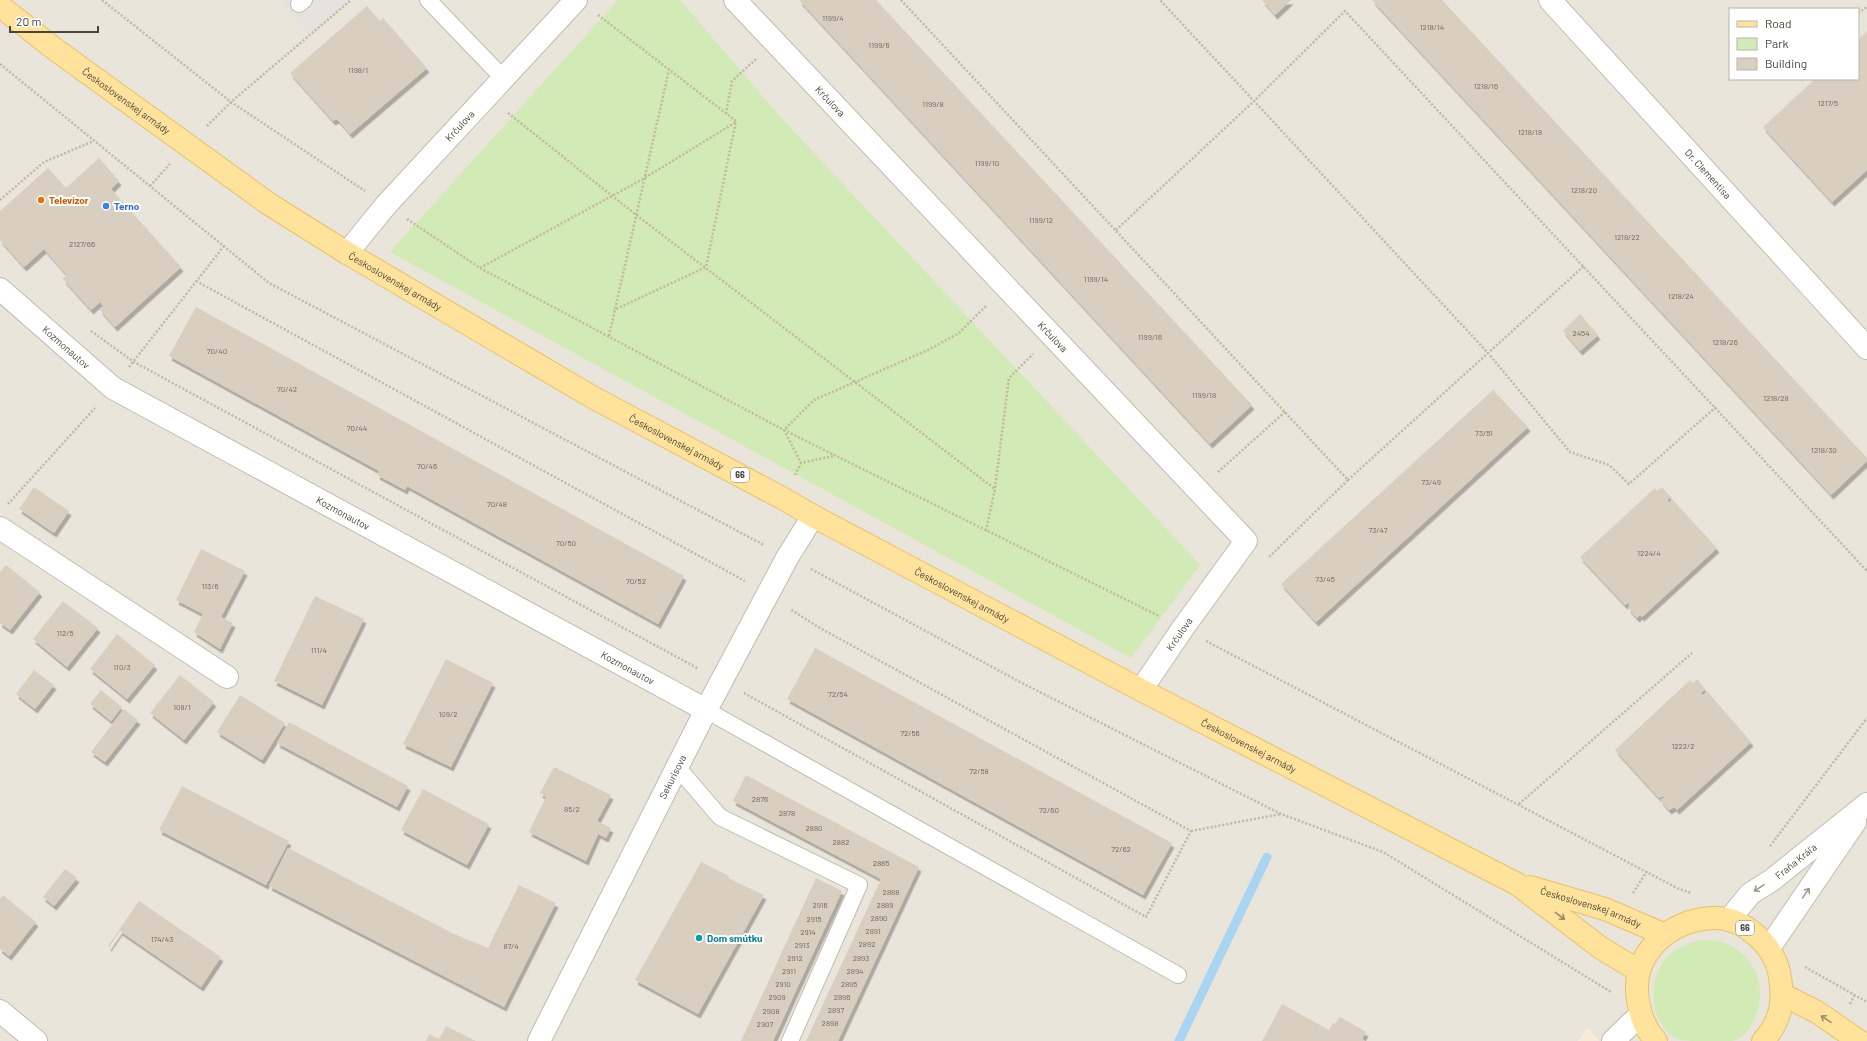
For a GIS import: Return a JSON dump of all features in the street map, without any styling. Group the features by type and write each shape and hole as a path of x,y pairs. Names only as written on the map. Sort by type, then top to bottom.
{"main road":[{"name":"Československej armády","path":"0,6 56,50 269,204 347,253 594,398 1141,690 1517,884 1600,948 1639,971"},
{"name":"Československej armády","path":"1517,884 1605,909 1663,934"},
{"name":"66","path":"1656,1041 1651,1036 1640,1015 1636,992 1639,971 1648,952 1663,934 1691,921 1714,918 1729,920 1751,931 1769,948 1779,970 1783,995 1778,1018 1770,1039"},
{"path":"1783,995 1817,1012 1859,1041"}],"street":[{"name":"Krčulova","path":"347,253 386,204 576,0"},
{"name":"Krčulova","path":"735,0 1246,541 1183,628 1141,690"},
{"name":"Dr. Clementisa","path":"1550,0 1867,348"},
{"name":"Kozmonautov","path":"0,288 113,388 706,710"},
{"name":"Sekurisova","path":"539,1041 678,768 721,680 787,558 813,516"},
{"path":"0,528 227,677"},
{"name":"Fraňa Kráľa","path":"1729,920 1750,894 1772,880 1867,804"},
{"name":"Fraňa Kráľa","path":"1769,948 1867,804"},
{"path":"0,1011 36,1041"},
{"path":"1613,1041 1640,1015"}],"lane":[{"path":"428,0 503,78"},
{"path":"706,710 1178,975"},
{"path":"678,768 720,817 859,885 790,1041"}],"path":[{"path":"102,0 231,102 480,268 834,456 1183,628 1677,888 1697,895"},
{"path":"150,186 187,145 231,102 352,0"},
{"path":"901,0 1348,480"},
{"path":"1160,0 1488,353 1570,452 1609,465 1629,484 1716,407"},
{"path":"1116,230 1254,101 1345,11 1716,407 1867,571"},
{"path":"595,12 668,70 736,121"},
{"path":"726,114 732,82 774,41"},
{"path":"0,64 269,283 787,558 810,568 1020,682 1281,814 1383,852 1610,990 1615,997"},
{"path":"609,336 668,70"},
{"path":"505,110 635,214 995,489"},
{"path":"480,268 643,179 736,121"},
{"path":"706,267 736,121"},
{"path":"0,200 44,162 94,141"},
{"path":"5,507 113,388 224,246"},
{"path":"1265,561 1348,480 1584,266"},
{"path":"614,310 706,267"},
{"path":"196,281 768,594 818,627 1191,831 1281,814"},
{"path":"784,430 814,400 928,350 959,333 1006,287"},
{"path":"986,531 995,489 1009,378 1052,336"},
{"path":"134,362 721,680 1146,917 1191,831"},
{"path":"784,430 801,463 834,456"},
{"path":"1519,804 1692,653"},
{"path":"1769,847 1867,718"}],"shaded area":[{"path":"0,0 1867,0 1867,1041 1599,1041 1588,1028 1578,1041 0,1041"},
{"path":"280,0 351,0 309,37"},
{"path":"1588,1028 1599,1041 1578,1041"}],"green space":[{"path":"618,0 680,0 784,121 1200,565 1131,658 390,252"},
{"path":"1699,940 1719,941 1731,946 1745,956 1755,970 1758,978 1760,995 1754,1021 1747,1032 1732,1041 1686,1041 1677,1039 1667,1031 1660,1022 1656,1011 1654,987 1656,975 1662,965 1669,955 1676,950"}],"building":[{"path":"799,0 876,0 1252,405 1210,444"},
{"path":"1262,0 1291,0 1275,15"},
{"path":"1372,0 1442,0 1867,458 1867,461 1831,495"},
{"path":"367,6 380,21 383,18 427,68 350,134 337,119 333,121 290,73"},
{"path":"1867,31 1867,170 1832,202 1763,127 1814,80 1859,80 1859,39"},
{"path":"99,158 119,181 111,189 181,267 115,327 100,310 104,307 100,302 91,310 63,279 67,275 44,249 24,267 0,240 0,211 48,168 66,188"},
{"path":"196,307 684,576 658,624 407,486 405,490 377,475 379,471 169,356"},
{"path":"1580,314 1598,335 1580,351 1563,331"},
{"path":"1493,390 1528,427 1316,622 1281,584"},
{"path":"34,487 69,511 54,533 19,509"},
{"path":"1662,487 1671,497 1667,500 1669,503 1672,499 1717,548 1642,617 1640,615 1637,618 1628,608 1630,604 1628,603 1625,605 1580,557 1655,488 1657,491"},
{"path":"201,549 245,571 221,617 233,623 220,649 194,632 203,614 176,600"},
{"path":"6,565 40,592 10,630 0,623 0,572"},
{"path":"315,596 364,619 322,705 274,681"},
{"path":"63,601 98,628 67,667 33,639"},
{"path":"117,634 155,665 127,699 90,669"},
{"path":"815,648 1172,843 1143,895 787,699"},
{"path":"446,659 493,683 451,767 403,744"},
{"path":"34,670 54,685 35,709 16,694"},
{"path":"180,675 214,702 184,740 150,713"},
{"path":"1697,679 1705,689 1701,693 1703,695 1707,691 1751,742 1677,810 1674,807 1669,810 1660,800 1665,797 1663,796 1659,798 1615,750 1690,680 1693,683"},
{"path":"101,690 122,707 111,721 90,704"},
{"path":"240,695 285,723 262,760 217,732"},
{"path":"124,709 138,720 105,762 91,752"},
{"path":"289,722 408,786 397,807 277,743"},
{"path":"554,767 611,795 597,821 611,828 606,838 598,834 586,861 529,832 546,797 540,793"},
{"path":"746,775 919,867 838,1041 806,1041 881,879 733,801"},
{"path":"182,786 289,841 266,885 159,830"},
{"path":"423,789 489,824 467,865 401,830"},
{"path":"288,848 454,934 488,948 519,885 556,903 504,1007 269,886"},
{"name":"Dom smútku","path":"701,862 729,876 728,878 764,895 698,1014 635,980"},
{"path":"65,869 77,878 54,906 43,897"},
{"path":"816,878 842,891 773,1041 741,1041"},
{"path":"3,895 36,922 9,956 0,949 0,899"},
{"path":"139,901 221,957 201,987 120,931 109,947 108,946"},
{"path":"1282,1004 1329,1030 1333,1023 1335,1024 1340,1017 1366,1032 1362,1039 1365,1041 1262,1041"},
{"path":"446,1026 476,1041 426,1041 429,1034 439,1039"}],"waterway":[{"path":"1179,1041 1267,857"}],"place":[{"name":"Televízor","path":"41,200"},
{"name":"Terno","path":"106,206"},
{"name":"Dom smútku","path":"699,938"}]}
